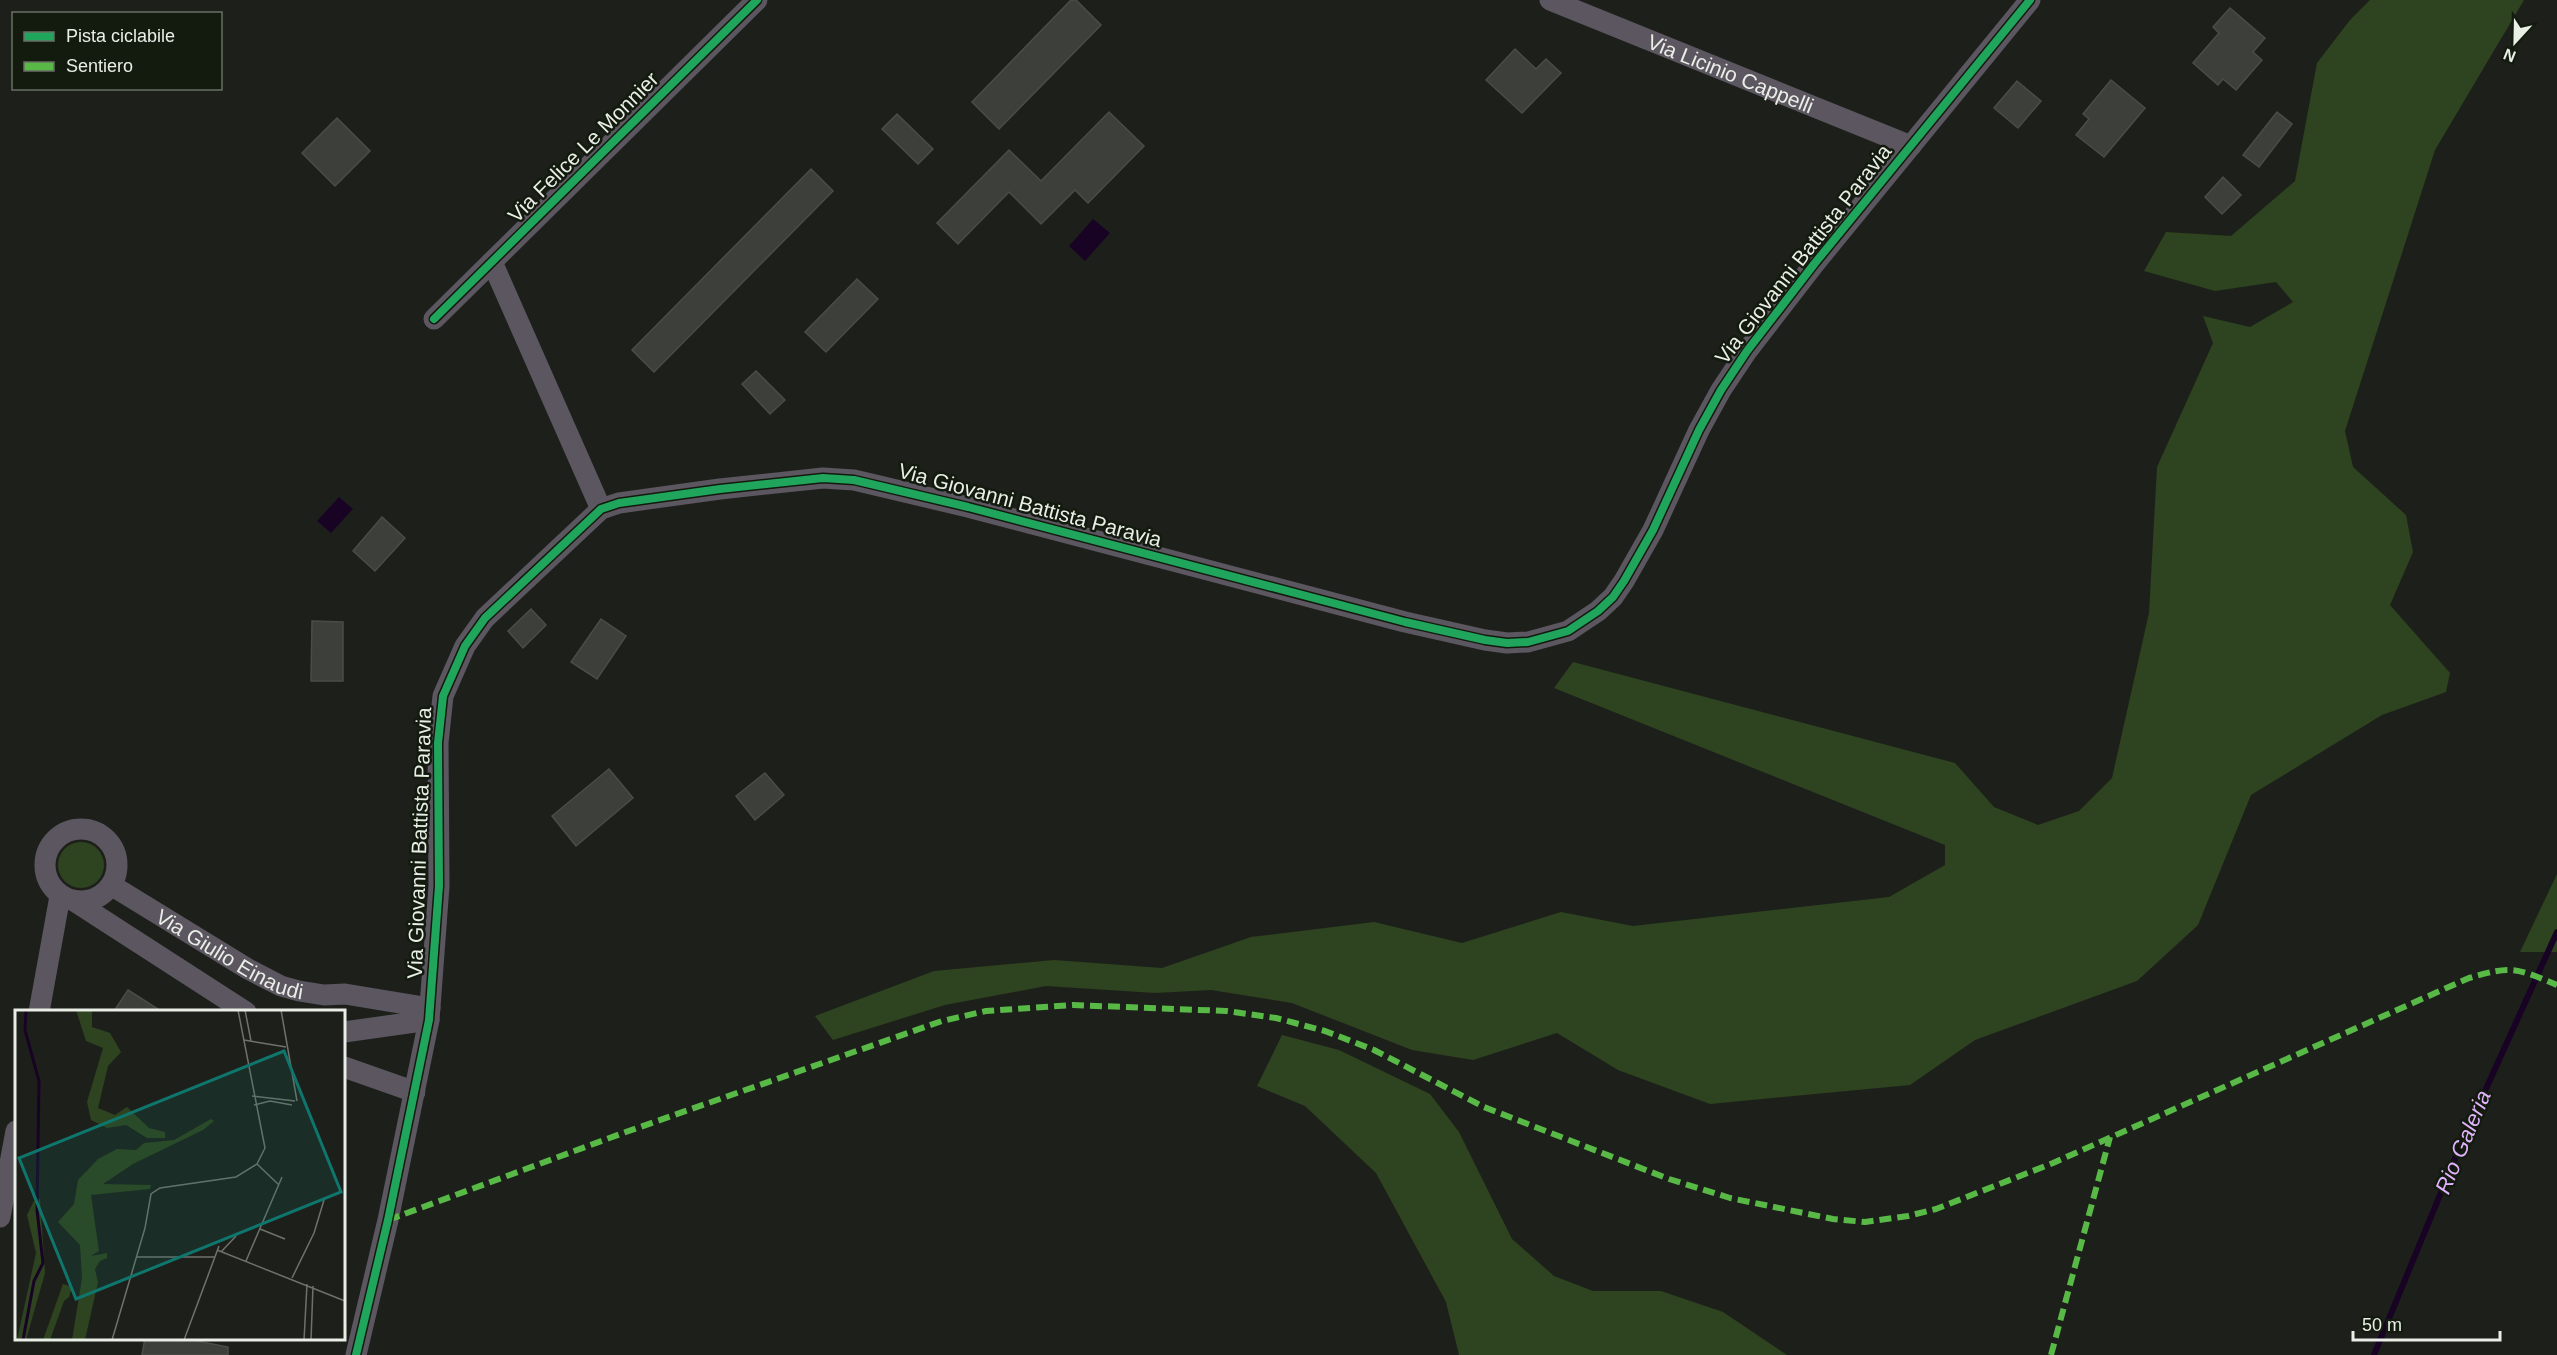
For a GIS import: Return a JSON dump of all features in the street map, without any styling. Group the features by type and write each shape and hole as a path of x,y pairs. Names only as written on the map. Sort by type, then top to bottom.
{"street":[{"name":"Via Felice Le Monnier","path":"434,319 757,0"},
{"name":"Via Licinio Cappelli","path":"1550,0 1911,146"},
{"name":"Via Giovanni Battista Paravia","path":"356,1355 415,1092 429,1014 439,886 438,743 443,696 465,646 485,618 601,508 619,503 731,488 823,478 854,480 968,507 1405,622 1507,643 1546,638 1584,622 1613,597 1653,530 1699,430 1721,390 1747,351 1815,263 2030,0"},
{"path":"492,262 601,508"},
{"path":"67,898 101,896 111,885 117,872 116,858 111,845 101,835 88,829 73,829 60,835 50,845 45,858 45,872 50,885 67,898 244,1010"},
{"name":"Via Giulio Einaudi","path":"111,885 248,969 281,986 324,995 345,994 429,1014"},
{"path":"39,1010 67,898"},
{"path":"345,1032 429,1014"},
{"path":"345,1066 415,1092"},
{"path":"0,1217 15,1136"}],"green space":[{"path":"2370,0 2524,0 2435,150 2345,431 2353,467 2406,515 2413,552 2390,605 2450,673 2446,692 2382,715 2251,795 2198,925 2137,981 1975,1040 1910,1085 1710,1104 1618,1070 1557,1033 1473,1060 1412,1050 1292,1003 1211,990 1155,993 1046,986 945,1005 833,1040 815,1016 934,971 1054,960 1162,968 1251,937 1374,922 1462,943 1561,912 1633,926 1889,897 1945,865 1945,845 1554,688 1573,662 1955,763 1994,807 2038,825 2079,811 2112,778 2149,613 2157,467 2213,343 2203,316 2250,327 2293,302 2276,282 2215,291 2144,271 2166,232 2231,236 2295,181 2317,63 2350,20"},
{"path":"81,842 97,849 104,865 97,881 81,888 65,881 58,865 65,849"},
{"path":"2557,874 2557,952 2520,952"},
{"path":"1282,1035 1339,1050 1430,1094 1459,1132 1512,1239 1554,1276 1593,1291 1661,1291 1723,1312 1787,1355 1459,1355 1446,1302 1376,1173 1305,1106 1257,1086"}],"shaded area":[{"path":"1093,219 1110,233 1085,261 1069,246"},
{"path":"339,497 353,509 331,533 317,521"}],"building":[{"path":"1071,0 1076,0 1101,25 999,129 972,102"},
{"path":"2230,8 2265,38 2253,52 2262,60 2236,90 2223,79 2218,85 2193,63 2219,33 2213,27"},
{"path":"1515,49 1536,69 1546,59 1561,73 1522,113 1486,80"},
{"path":"2111,80 2145,108 2104,157 2076,135 2089,119 2083,114"},
{"path":"2017,81 2041,101 2018,128 1994,108"},
{"path":"1109,112 1144,146 1088,203 1075,190 1041,224 1009,192 958,244 937,223 1009,150 1041,181"},
{"path":"2277,112 2292,124 2259,167 2243,155"},
{"path":"897,114 933,149 918,164 882,129"},
{"path":"337,118 370,151 335,186 302,153"},
{"path":"811,169 833,191 654,372 632,350"},
{"path":"2223,177 2241,195 2222,214 2205,197"},
{"path":"857,279 878,299 826,352 805,332"},
{"path":"756,371 785,400 770,414 742,384"},
{"path":"382,517 405,538 375,571 353,551"},
{"path":"531,609 546,625 523,648 508,631"},
{"path":"601,619 626,636 597,679 571,662"},
{"path":"312,621 343,622 343,681 311,681"},
{"path":"609,769 633,798 576,846 552,816"},
{"path":"765,773 784,795 755,820 736,796"},
{"path":"128,990 159,1010 115,1010"},
{"path":"145,1340 192,1340 228,1347 228,1355 142,1355"}],"waterway":[{"name":"Rio Galeria","path":"2374,1355 2461,1144 2557,932"}],"marked path":[{"path":"388,1220 623,1133 942,1021 986,1011 1073,1005 1226,1011 1276,1018 1325,1031 1374,1050 1484,1107 1669,1179 1730,1198 1833,1219 1865,1222 1908,1216 1936,1209 2053,1163 2469,978 2496,971 2514,970 2557,985"},
{"path":"2051,1355 2110,1137"}],"cycle path":[{"path":"434,319 757,0"},
{"path":"356,1355 388,1220 429,1020 439,886 438,743 443,696 465,646 485,618 601,509 619,503 720,489 823,478 854,480 968,507 1405,622 1485,640 1507,643 1528,642 1568,631 1598,611 1613,597 1624,581 1653,530 1699,430 1721,390 1747,351 1815,263 2030,0"}]}
